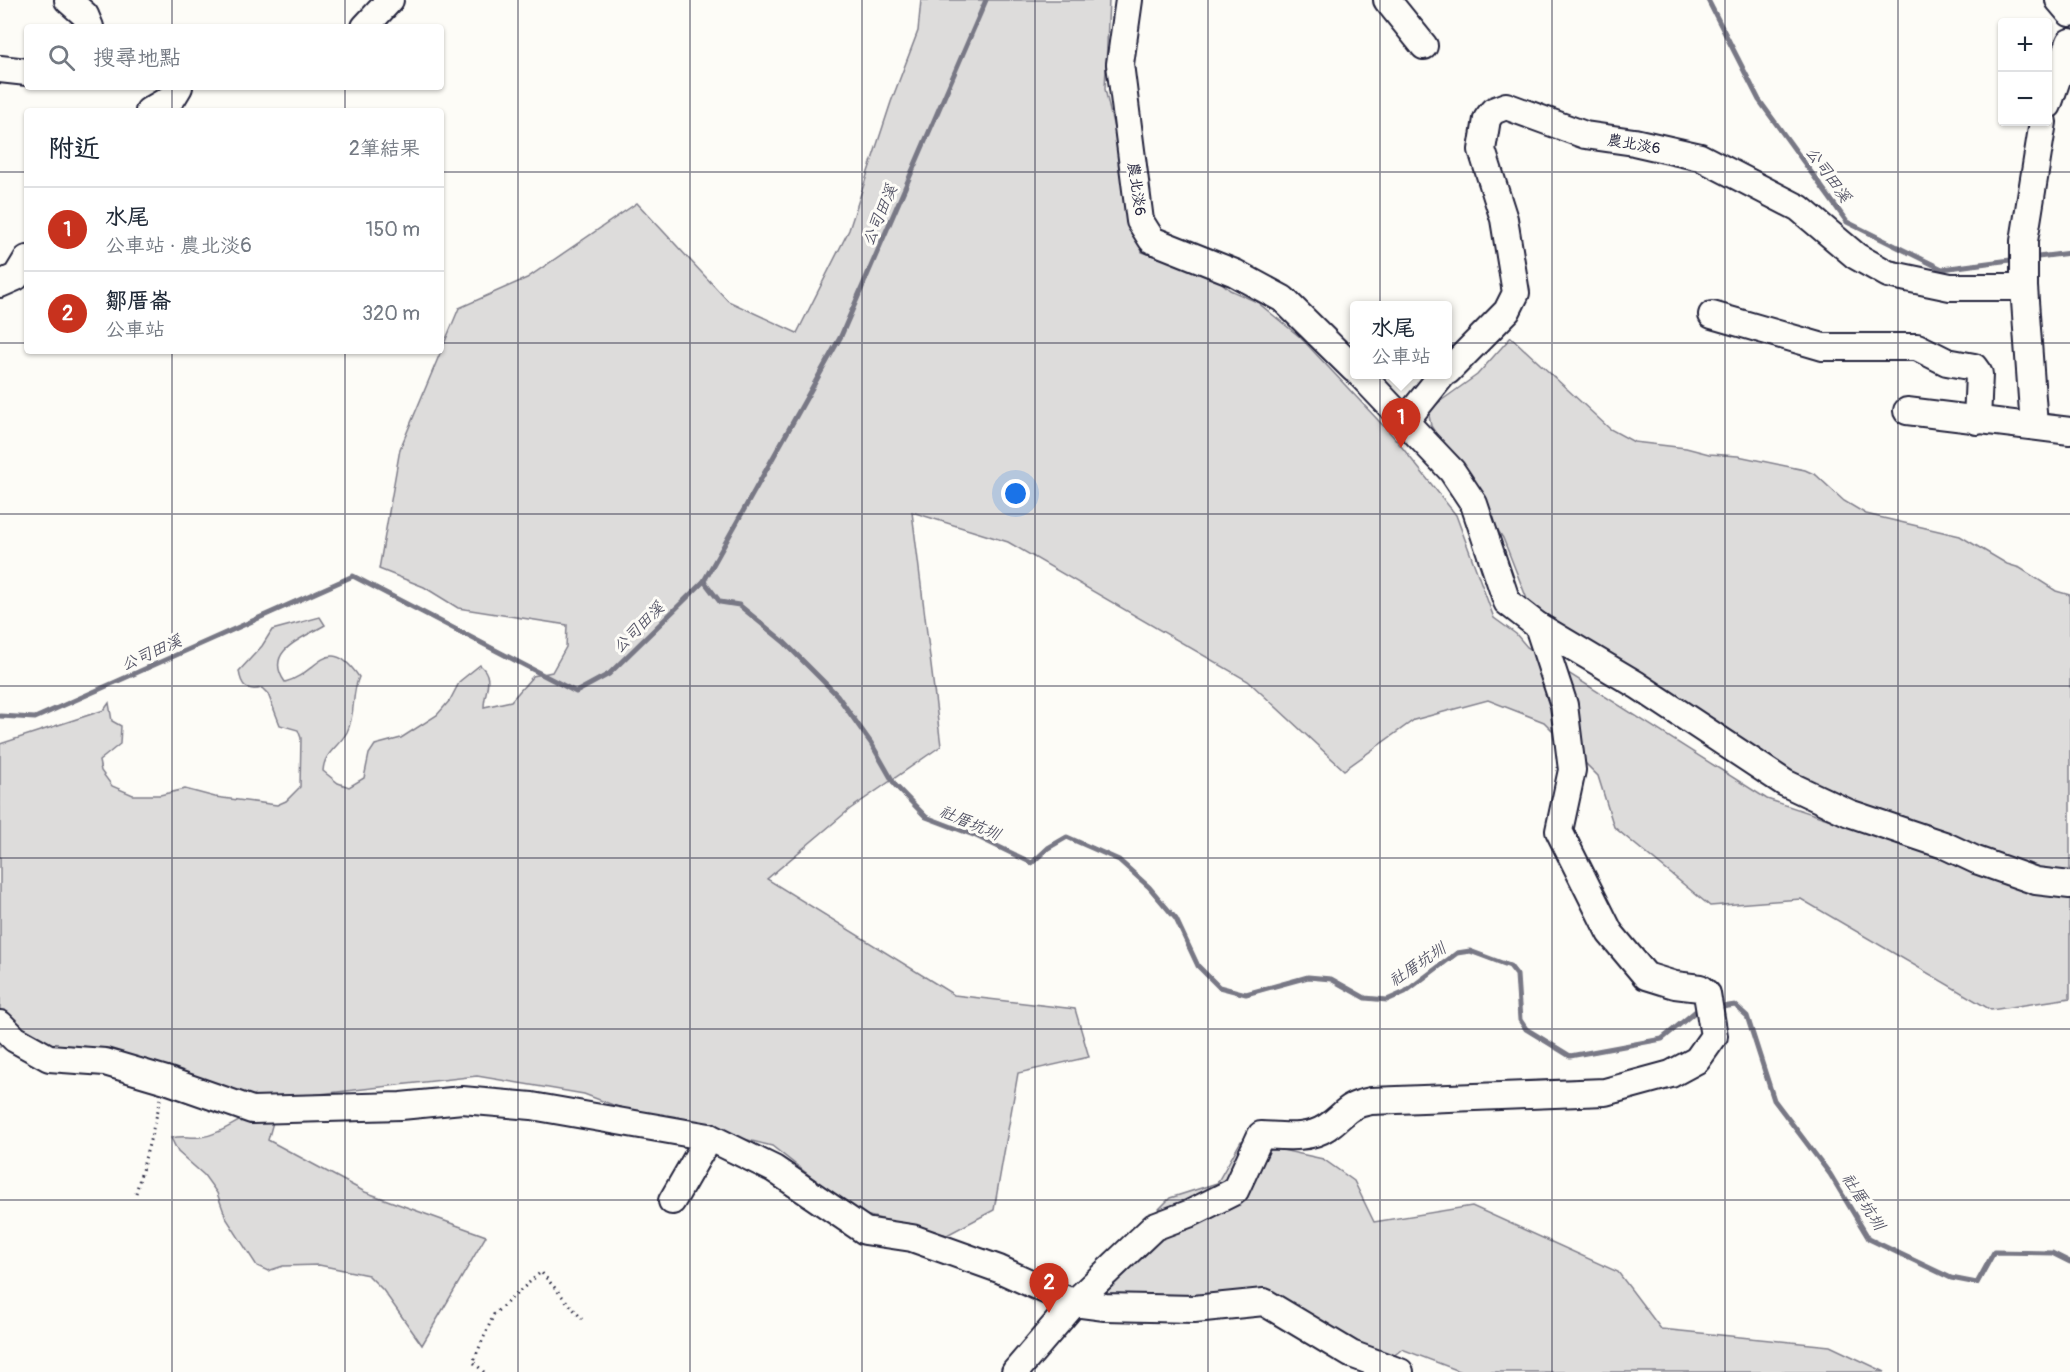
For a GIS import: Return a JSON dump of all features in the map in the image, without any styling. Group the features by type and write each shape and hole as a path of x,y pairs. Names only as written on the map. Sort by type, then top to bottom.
{"street":[{"path":"68,0 85,15 89,24"},
{"path":"368,24 390,0"},
{"name":"農北淡6","path":"1129,0 1120,64 1140,221 1152,240 1235,273 1283,299 1350,365"},
{"path":"1387,0 1424,46"},
{"path":"2059,0 2070,13"},
{"path":"2052,94 2070,42"},
{"path":"0,69 24,72"},
{"path":"154,108 172,97 177,90"},
{"name":"農北淡6","path":"1452,366 1507,311 1516,293 1504,219 1482,150 1487,119 1493,111 1506,106 1585,135 1634,142 1700,157 1799,208 1856,256 1888,274 1950,286 2023,279"},
{"path":"2034,426 2023,279 2024,241 2042,126"},
{"path":"0,284 16,277 24,264"},
{"path":"1712,315 1823,347 1917,347 1947,362 1974,367 1979,374 1977,421"},
{"path":"1364,379 1406,420 1452,471 1474,504 1507,602 1538,626 1637,685 1785,783 1849,813 1944,845 1976,860 2036,881 2070,885"},
{"path":"1406,420 1440,379"},
{"path":"1906,411 2070,431"},
{"path":"1015,1372 1074,1303 1154,1227 1191,1214 1235,1191 1261,1135 1301,1137 1325,1128 1352,1105 1371,1101 1605,1092 1671,1074 1697,1060 1708,1047 1714,1036 1707,994 1700,988 1675,985 1646,976 1610,933 1559,831 1572,770 1564,705 1538,626"},
{"path":"0,1024 15,1039 49,1058 105,1062 166,1080 252,1110 401,1106 462,1100 532,1107 709,1137 774,1169 866,1231 912,1238 999,1269 1074,1303 1105,1308 1194,1309 1264,1302 1351,1354 1400,1372"},
{"path":"672,1201 709,1137"}],"path":[{"path":"136,1193 166,1080"},
{"path":"484,1372 473,1362 494,1314 541,1272 582,1319"}],"shaded area":[{"path":"921,0 1109,0 1105,89 1142,252 1214,276 1230,290 1257,302 1300,337 1393,436 1456,515 1494,618 1516,634 1527,647 1767,799 2005,878 2070,888 2070,998 1991,1010 1801,899 1710,906 1614,827 1598,776 1544,722 1488,700 1414,720 1344,770 1248,681 1008,542 912,512 941,746 850,809 767,879 954,995 1075,1009 1089,1057 1018,1073 994,1210 947,1235 857,1213 772,1146 621,1108 584,1094 477,1076 311,1095 278,1104 268,1140 365,1192 486,1236 422,1345 383,1290 368,1275 319,1265 283,1266 268,1271 257,1266 226,1218 217,1193 204,1175 178,1152 171,1138 206,1136 246,1117 7,1042 0,1047 0,744 104,710 109,703 112,721 121,726 120,744 99,761 101,771 112,786 133,795 160,795 185,789 215,797 277,805 286,801 300,787 301,738 298,730 280,725 268,694 262,688 246,687 241,681 239,671 262,646 272,630 320,617 325,625 289,646 283,653 279,661 279,671 285,682 296,678 322,659 330,656 339,657 359,677 350,725 344,737 326,759 323,771 338,783 349,787 364,778 369,754 375,745 401,738 437,715 450,700 460,681 480,665 488,680 484,707 511,701 533,676 552,672 566,647 567,625 458,608 424,587 379,569 400,449 440,354 444,354 444,344 459,308 527,278 637,203 728,301 797,333 849,230 891,102 918,31"},
{"path":"1511,337 1610,429 1634,442 1686,448 1709,454 1738,456 1805,470 1816,475 1844,501 1866,514 1960,536 2007,564 2020,568 2056,591 2070,595 2070,873 2027,873 1909,818 1830,799 1534,607 1527,599 1503,538 1431,426 1428,410 1477,375"},
{"path":"1241,1141 1323,1159 1354,1181 1374,1222 1472,1206 1618,1272 1661,1329 1830,1346 1885,1372 1462,1372 1402,1349 1385,1363 1239,1293 1111,1299 1101,1297 1110,1259 1170,1198 1217,1183"}],"waterway":[{"name":"公司田溪","path":"0,716 35,718 353,576 576,692 609,674 704,581 841,336 986,0"},
{"name":"公司田溪","path":"1708,0 1759,100 1847,222 1942,269 2018,259"},
{"name":"公司田溪","path":"2030,258 2070,253"},
{"name":"社厝坑圳","path":"704,581 720,602 739,605 784,642 837,695 871,743 895,785 926,817 976,836 1032,863 1048,848 1067,837 1119,860 1149,887 1176,919 1198,966 1219,987 1246,994 1308,977 1331,979 1365,998 1387,1000 1405,992 1457,953 1470,951 1510,966 1517,975 1520,1020 1526,1029 1570,1056 1662,1039 1696,1011 1704,1010"},
{"name":"社厝坑圳","path":"1716,1008 1735,1005 1747,1016 1774,1100 1830,1174 1869,1239 1951,1278 1977,1283 1994,1252 2052,1253 2070,1262"}],"place":[{"name":"水尾","path":"1401,448"},
{"name":"鄒厝崙","path":"1049,1313"}]}
